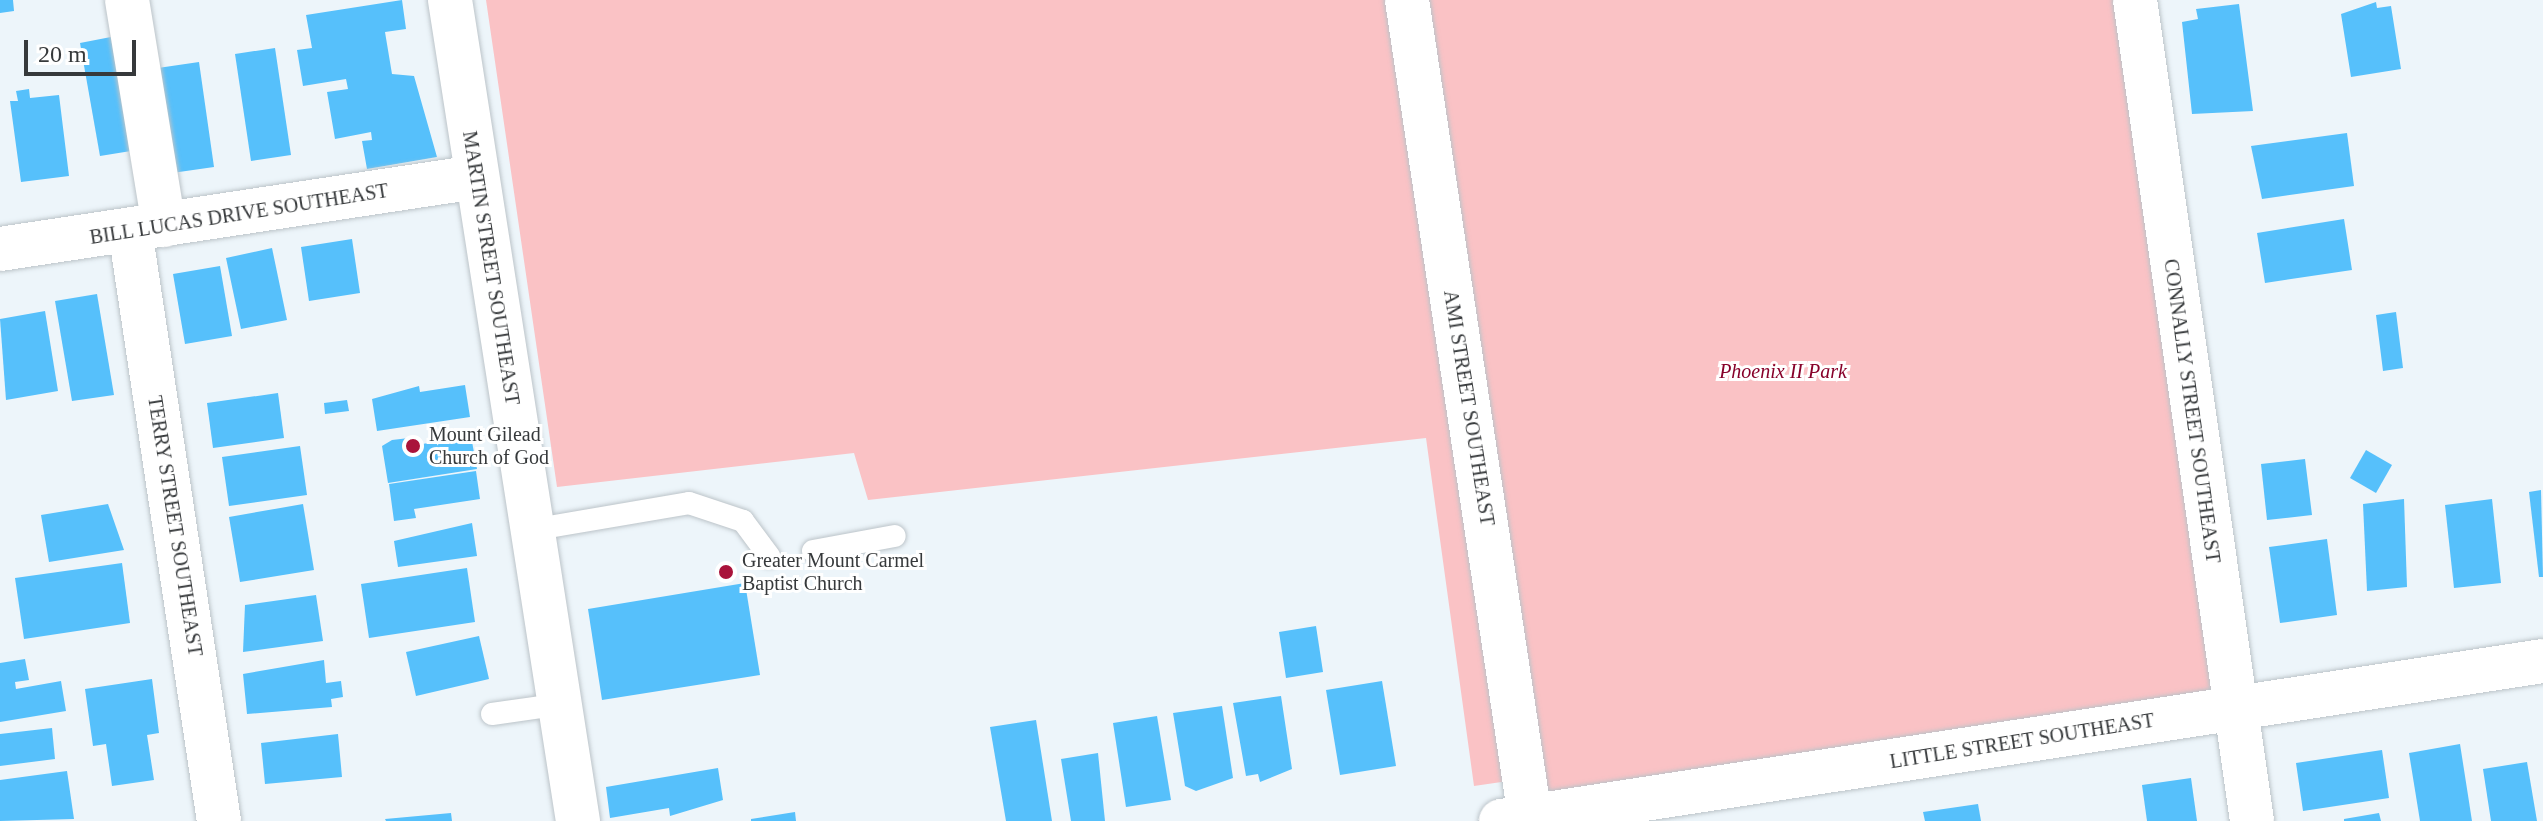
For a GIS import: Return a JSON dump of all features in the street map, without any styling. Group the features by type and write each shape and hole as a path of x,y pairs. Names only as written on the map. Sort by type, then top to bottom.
{"street":[{"name":"TERRY STREET SOUTHEAST","path":"127,0 147,227 219,821"},
{"name":"MARTIN STREET SOUTHEAST","path":"450,0 578,821"},
{"name":"AMI STREET SOUTHEAST","path":"1407,0 1516,819"},
{"name":"CONNALLY STREET SOUTHEAST","path":"2135,0 2252,821"},
{"name":"BILL LUCAS DRIVE SOUTHEAST","path":"0,249 477,177"},
{"name":"LITTLE STREET SOUTHEAST","path":"1516,819 2543,661"}],"lane":[{"path":"531,530 689,503 743,521 769,556"},
{"path":"813,551 895,536"},
{"path":"492,714 561,704"}],"green space":[{"name":"Phoenix II Park","path":"486,0 2134,0 2238,703 1524,797 1522,779 1474,786 1426,438 868,500 854,453 557,487"}],"building":[{"path":"0,0 13,0 14,11 0,13"},
{"path":"402,0 406,29 385,32 392,74 414,76 437,157 367,169 362,141 372,140 371,132 335,139 327,92 348,89 346,79 303,86 297,50 312,48 306,15"},
{"path":"2376,2 2377,8 2391,6 2401,69 2351,77 2341,14"},
{"path":"2239,4 2253,111 2192,114 2182,22 2198,19 2196,9"},
{"path":"116,36 137,150 100,156 80,43"},
{"path":"275,48 291,155 251,161 235,54"},
{"path":"199,62 214,167 172,173 158,68"},
{"path":"29,89 30,98 59,95 69,176 21,182 10,101 18,101 16,91"},
{"path":"2347,133 2354,186 2262,199 2251,146"},
{"path":"2344,219 2352,270 2265,283 2257,233"},
{"path":"352,239 360,293 309,301 301,247"},
{"path":"272,248 287,320 241,329 226,258"},
{"path":"220,266 232,336 185,344 173,274"},
{"path":"97,294 114,395 72,401 55,301"},
{"path":"45,311 58,391 6,400 0,319"},
{"path":"2396,312 2403,368 2383,371 2376,315"},
{"path":"465,385 470,417 377,431 372,399 419,386 420,392"},
{"path":"278,393 284,438 213,448 207,403"},
{"path":"347,400 349,411 325,414 324,403"},
{"path":"471,436 477,469 388,483 382,446 392,440 409,438 410,446"},
{"path":"300,446 307,495 229,506 222,457"},
{"path":"2366,450 2392,465 2376,493 2350,478"},
{"path":"2305,459 2312,515 2267,520 2261,464"},
{"path":"476,471 480,499 414,509 416,518 394,521 389,484"},
{"path":"2541,490 2543,577 2539,577 2529,492"},
{"path":"2404,499 2407,587 2367,591 2363,504"},
{"path":"2492,499 2501,583 2454,588 2445,505"},
{"path":"108,504 124,550 49,562 41,515"},
{"path":"303,504 314,570 240,582 229,517"},
{"path":"472,523 477,556 398,567 394,541"},
{"path":"2327,539 2337,615 2280,623 2269,547"},
{"path":"122,563 130,623 24,639 15,578"},
{"path":"467,568 475,622 369,638 361,584"},
{"path":"745,583 760,675 602,700 588,609"},
{"path":"316,595 323,641 243,652 245,605"},
{"path":"1316,626 1323,672 1286,678 1279,632"},
{"path":"479,636 489,679 416,696 406,652"},
{"path":"25,659 29,680 15,682 16,689 61,681 66,711 0,722 0,663"},
{"path":"324,660 326,683 341,681 343,697 331,699 332,707 247,714 243,674"},
{"path":"152,679 159,733 147,735 154,780 112,786 106,744 93,746 85,689"},
{"path":"1382,681 1396,766 1340,775 1326,690"},
{"path":"1281,696 1292,769 1260,782 1258,774 1246,776 1233,703"},
{"path":"1222,706 1233,778 1196,791 1185,786 1173,713"},
{"path":"1157,716 1171,800 1126,807 1113,723"},
{"path":"1036,720 1052,821 1006,821 990,727"},
{"path":"52,728 55,759 0,766 0,734"},
{"path":"338,734 342,777 265,784 261,743"},
{"path":"2460,744 2472,821 2420,821 2409,753"},
{"path":"2382,750 2389,798 2303,811 2296,763"},
{"path":"1098,753 1105,821 1071,821 1061,759"},
{"path":"2527,762 2537,821 2491,821 2483,769"},
{"path":"718,768 723,800 670,816 669,808 610,818 606,787"},
{"path":"67,771 74,819 0,821 0,780"},
{"path":"2191,778 2197,821 2147,821 2142,785"},
{"path":"1978,804 1981,821 1925,821 1923,812"},
{"path":"795,812 796,821 751,821 751,819"},
{"path":"451,813 452,821 385,819"},
{"path":"2379,813 2381,821 2344,821 2344,819"}],"place":[{"name":"Mount Gilead Church of God","path":"413,446"},
{"name":"Greater Mount Carmel Baptist Church","path":"726,572"}]}
